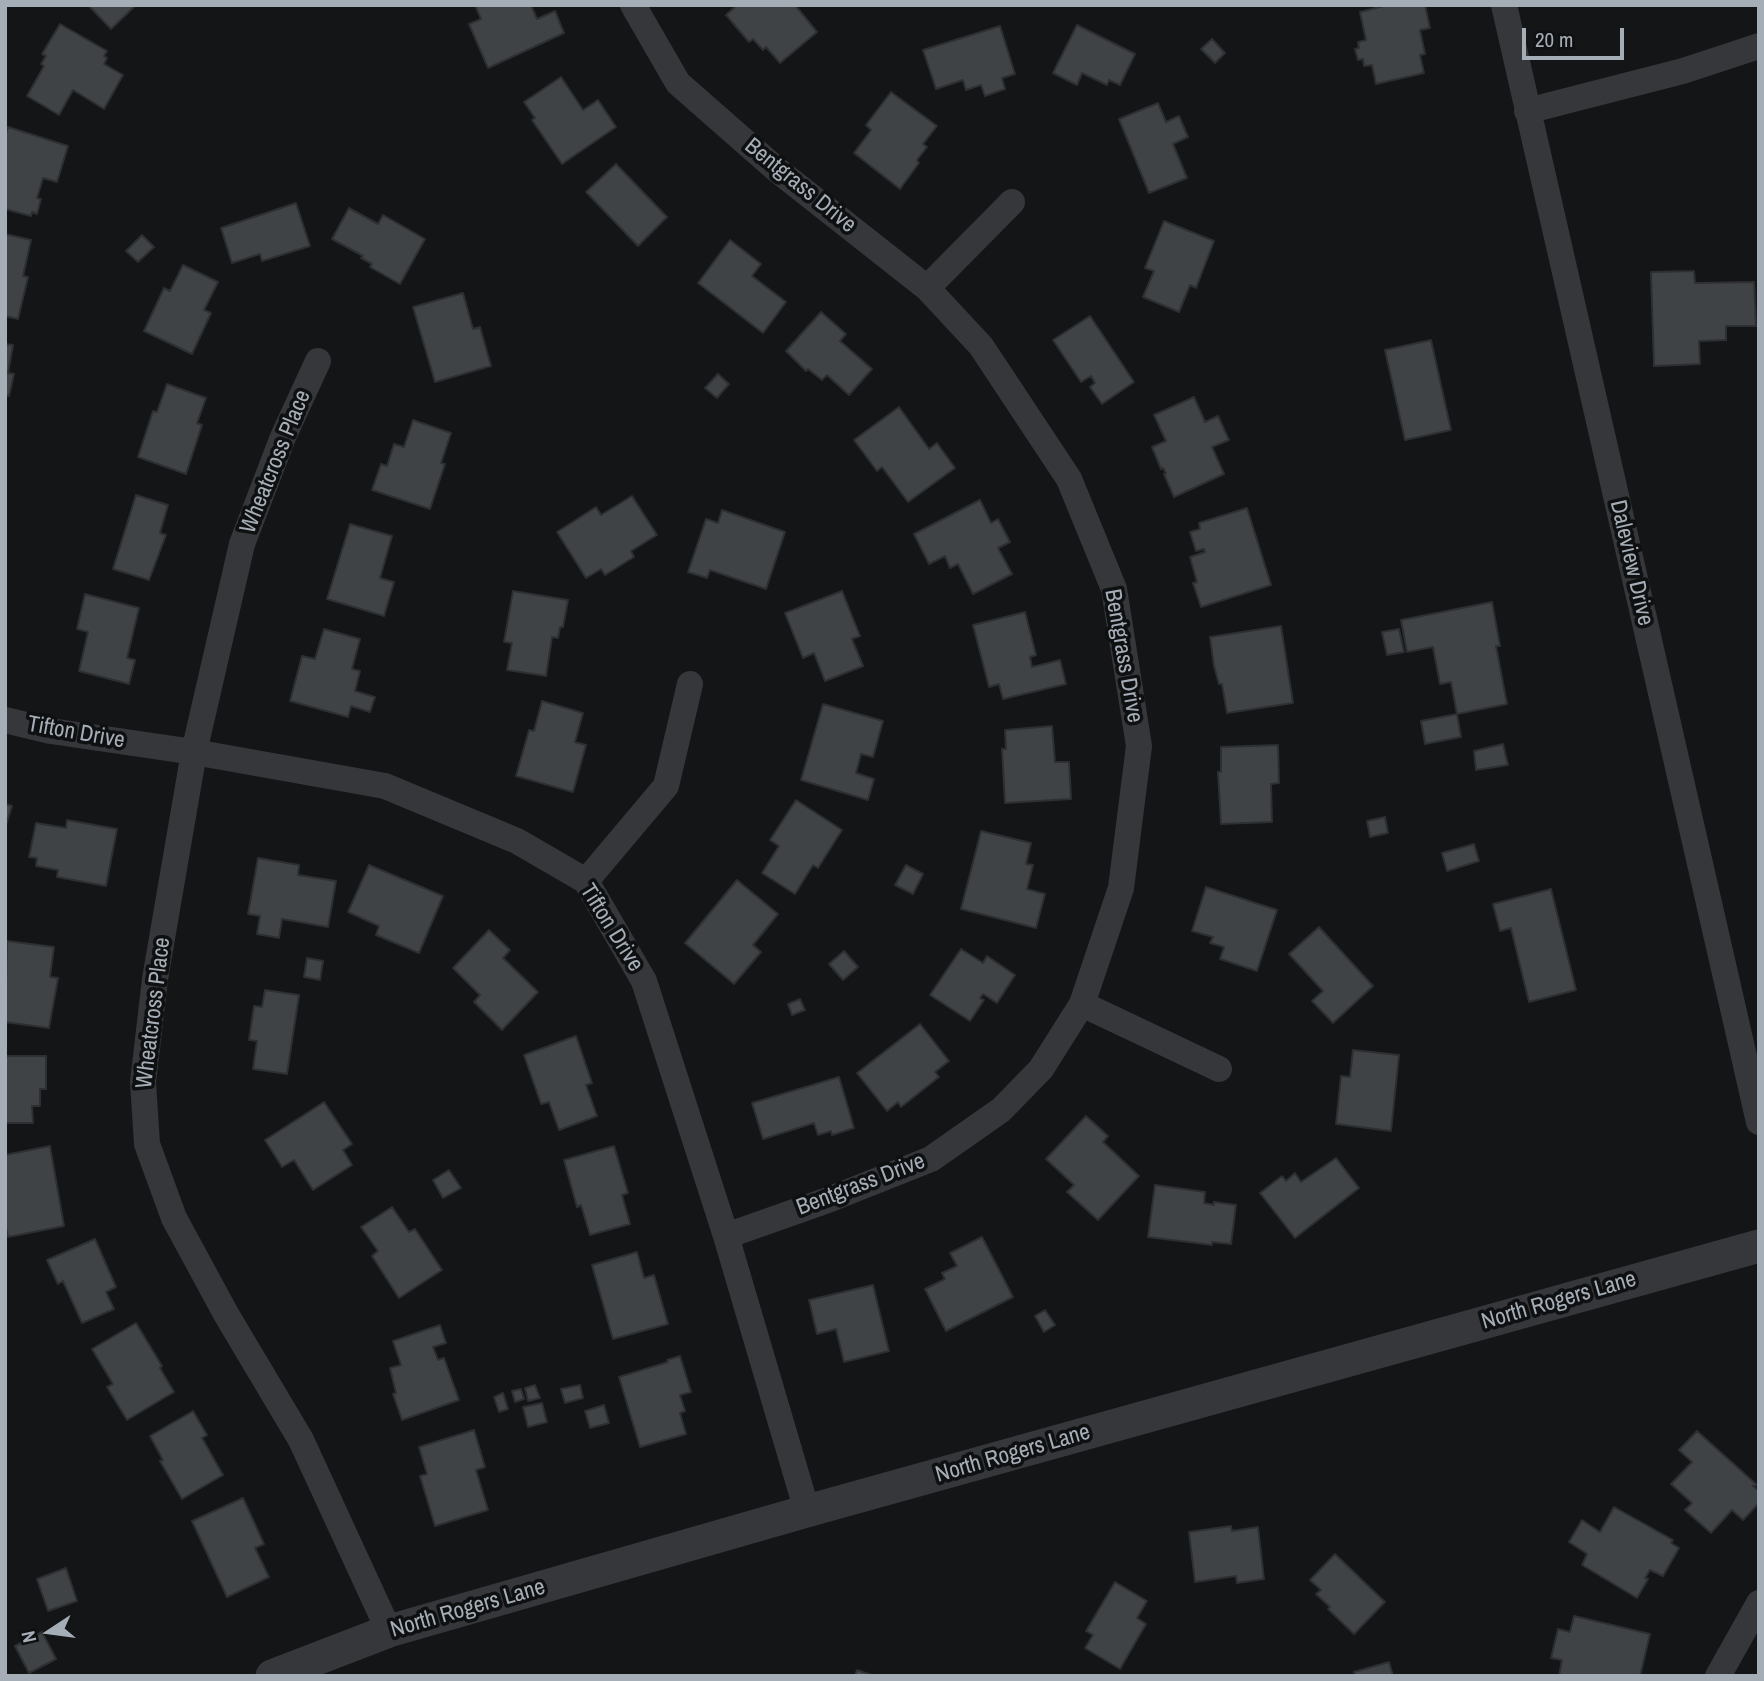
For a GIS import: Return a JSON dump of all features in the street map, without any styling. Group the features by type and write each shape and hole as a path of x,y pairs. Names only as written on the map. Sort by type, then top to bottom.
{"street":[{"name":"Bentgrass Drive","path":"633,5 678,83 776,169 928,288 981,346 1069,479 1114,589 1139,746 1121,888 1082,1004 1041,1069 1000,1110 931,1159 828,1200 726,1236"},
{"name":"Daleview Drive","path":"1504,5 1759,1122"},
{"path":"1527,111 1683,71 1759,46"},
{"path":"928,288 1012,202"},
{"name":"Wheatcross Place","path":"318,361 283,437 242,544 194,752 152,1005 143,1082 147,1144 174,1218 226,1314 301,1440 389,1631"},
{"path":"586,881 666,786 690,684"},
{"name":"Tifton Drive","path":"5,720 51,731 194,752 385,786 517,841 586,881 644,981 726,1236 807,1511"},
{"path":"1082,1004 1219,1069"},
{"name":"North Rogers Lane","path":"272,1676 389,1631 807,1511 1759,1246"},
{"path":"1718,1676 1759,1603"}],"building":[{"path":"88,5 136,5 111,29"},
{"path":"475,5 531,5 537,19 555,11 564,33 488,68 469,24 481,19"},
{"path":"737,5 795,5 817,32 780,63 766,47 763,50 753,39 749,42 726,15"},
{"path":"1388,5 1425,5 1430,28 1420,30 1425,54 1420,55 1424,73 1376,84 1372,65 1364,66 1363,59 1358,60 1355,49 1359,48 1358,42 1366,40 1360,12"},
{"path":"60,24 107,51 104,64 123,75 104,109 73,90 59,115 27,96 44,66 41,64 46,56 42,54"},
{"path":"1077,25 1135,54 1120,85 1109,80 1107,85 1082,73 1077,85 1053,73"},
{"path":"1000,26 1015,74 1002,78 1005,89 985,96 981,85 966,90 963,80 936,89 923,50"},
{"path":"1212,39 1225,53 1215,63 1201,49"},
{"path":"561,77 583,110 598,100 616,127 562,164 532,120 535,118 524,102"},
{"path":"891,92 937,126 923,144 927,147 917,160 919,163 900,189 854,153 871,130 866,125"},
{"path":"1158,103 1166,122 1179,116 1188,137 1173,144 1187,178 1149,193 1119,119"},
{"path":"8,127 68,146 57,182 43,178 37,198 41,199 37,214 32,212 31,216 5,209 5,137"},
{"path":"616,164 667,217 638,246 586,192"},
{"path":"296,203 310,246 262,261 260,254 232,263 221,228"},
{"path":"349,208 378,224 383,215 425,239 400,284 370,267 372,264 361,258 363,256 332,239"},
{"path":"1164,221 1214,241 1196,288 1190,285 1179,312 1143,297 1154,271 1145,268"},
{"path":"5,234 31,240 23,276 28,277 18,319 5,316"},
{"path":"142,235 154,247 138,262 126,251"},
{"path":"730,240 761,264 752,276 786,302 763,333 698,283"},
{"path":"183,265 218,282 204,310 211,313 192,354 144,331 164,288 170,291"},
{"path":"1694,271 1695,283 1754,282 1756,326 1726,326 1726,340 1699,341 1700,364 1654,366 1651,272"},
{"path":"463,293 473,329 480,327 491,366 435,382 413,307"},
{"path":"821,312 846,334 840,341 872,369 849,395 827,375 822,380 808,369 806,371 786,351"},
{"path":"1090,316 1134,382 1102,404 1090,387 1095,383 1091,376 1081,382 1053,340"},
{"path":"1431,340 1451,430 1405,440 1385,350"},
{"path":"5,344 13,345 8,373 14,374 9,396 5,395"},
{"path":"718,374 729,384 717,398 705,388"},
{"path":"167,384 206,398 197,423 202,425 186,474 138,457 153,411 157,412"},
{"path":"1194,397 1205,422 1218,416 1229,440 1212,447 1224,474 1174,497 1164,474 1166,473 1161,469 1152,447 1166,441 1154,415"},
{"path":"899,407 929,449 937,443 955,468 908,502 882,467 877,471 854,440"},
{"path":"413,420 451,433 441,463 445,464 430,509 372,490 381,464 387,466 394,444 404,447"},
{"path":"136,495 168,505 160,533 166,535 149,580 113,569"},
{"path":"632,496 657,535 631,551 634,557 605,575 601,569 586,578 557,532 596,507 601,515"},
{"path":"980,500 991,523 998,519 1010,542 998,548 1012,574 973,594 958,564 950,568 945,556 929,564 914,534"},
{"path":"1247,508 1271,585 1201,607 1193,583 1197,582 1190,557 1205,552 1204,549 1196,551 1190,532 1200,529 1199,523"},
{"path":"722,510 785,532 766,589 710,570 707,578 688,572 706,519 718,523"},
{"path":"350,524 392,536 380,578 394,582 384,616 327,599"},
{"path":"513,591 568,600 563,627 560,627 558,638 552,637 546,676 507,670 512,643 504,642"},
{"path":"842,591 860,636 852,639 863,666 825,681 814,653 803,658 785,613"},
{"path":"85,594 139,608 127,658 135,660 129,684 79,671 88,632 77,629"},
{"path":"1492,602 1500,646 1496,646 1507,704 1457,714 1451,682 1440,684 1433,647 1407,652 1401,620"},
{"path":"1025,612 1036,655 1030,657 1032,667 1060,660 1066,684 1003,699 999,684 989,687 973,625"},
{"path":"1281,626 1293,703 1227,713 1222,684 1219,684 1214,666 1210,637"},
{"path":"324,629 360,639 352,669 360,671 355,691 375,697 370,712 351,706 348,717 290,701 302,656 315,659"},
{"path":"1399,629 1404,652 1387,655 1382,632"},
{"path":"542,701 583,713 575,742 586,745 573,792 516,776 529,730 534,731"},
{"path":"823,704 883,721 873,757 861,754 856,773 874,779 868,800 801,780"},
{"path":"1457,714 1461,737 1425,744 1421,721"},
{"path":"1052,726 1055,762 1069,762 1071,799 1005,803 1002,749 1006,749 1005,730"},
{"path":"1503,744 1508,765 1476,770 1474,751"},
{"path":"1278,745 1279,783 1271,784 1272,822 1221,824 1218,772 1221,772 1221,747"},
{"path":"796,800 842,830 818,868 813,865 795,894 762,873 779,846 770,840"},
{"path":"5,804 12,806 5,828"},
{"path":"1385,817 1388,833 1370,837 1367,821"},
{"path":"67,820 117,829 106,886 57,877 58,870 36,866 37,858 29,857 36,823 66,828"},
{"path":"981,831 1031,843 1026,864 1033,865 1027,889 1045,894 1036,928 961,909"},
{"path":"1474,844 1479,861 1447,871 1442,853"},
{"path":"258,858 299,865 298,875 336,881 328,927 282,919 279,938 257,934 260,916 248,914"},
{"path":"369,865 443,896 419,953 376,935 379,926 348,912"},
{"path":"906,865 923,874 913,894 895,885"},
{"path":"737,880 778,914 753,945 761,952 734,984 685,943"},
{"path":"1206,887 1277,910 1257,971 1220,959 1224,947 1210,943 1213,937 1192,931"},
{"path":"1551,889 1576,990 1529,1002 1511,928 1500,931 1493,904"},
{"path":"1319,927 1373,986 1333,1023 1312,1001 1323,991 1289,954"},
{"path":"489,930 510,950 503,958 538,992 502,1030 474,1002 480,995 453,968"},
{"path":"7,941 54,947 50,977 58,978 49,1028 5,1022"},
{"path":"961,949 983,963 987,956 1015,975 997,1003 983,994 980,998 984,1000 970,1021 930,995"},
{"path":"844,951 858,967 843,980 829,964"},
{"path":"307,958 323,961 320,980 304,977"},
{"path":"265,990 299,995 287,1074 253,1069 257,1041 249,1040 254,1006 262,1007"},
{"path":"800,999 805,1010 792,1015 788,1004"},
{"path":"920,1024 949,1061 935,1072 939,1077 901,1107 898,1102 887,1111 857,1073"},
{"path":"576,1036 592,1083 586,1085 597,1116 559,1130 549,1102 541,1104 524,1055"},
{"path":"1353,1050 1399,1055 1391,1131 1336,1124 1341,1076 1350,1077"},
{"path":"5,1056 46,1056 46,1089 40,1089 40,1106 32,1106 33,1123 5,1123"},
{"path":"839,1077 854,1128 832,1135 831,1131 818,1135 814,1123 763,1139 752,1103"},
{"path":"324,1102 352,1144 343,1150 352,1165 313,1190 294,1160 282,1167 265,1140"},
{"path":"1086,1116 1108,1136 1103,1142 1139,1176 1098,1220 1067,1192 1074,1185 1046,1159"},
{"path":"50,1146 64,1226 8,1237 5,1223 5,1155"},
{"path":"614,1146 628,1193 622,1195 630,1224 590,1235 581,1205 577,1207 564,1160"},
{"path":"1336,1158 1359,1188 1295,1238 1260,1193 1282,1176 1286,1181 1295,1173 1301,1182"},
{"path":"449,1170 461,1188 443,1198 433,1180"},
{"path":"1155,1185 1205,1192 1204,1203 1236,1205 1231,1244 1212,1242 1212,1245 1148,1237"},
{"path":"392,1207 409,1232 415,1229 442,1270 399,1298 372,1256 378,1251 361,1227"},
{"path":"982,1237 1013,1297 946,1331 925,1289 945,1279 942,1273 957,1266 950,1253"},
{"path":"95,1239 116,1287 106,1292 114,1309 82,1323 63,1281 58,1284 47,1260"},
{"path":"637,1252 644,1278 654,1275 668,1324 613,1339 592,1265"},
{"path":"873,1285 889,1351 844,1362 836,1329 817,1334 809,1300"},
{"path":"1045,1310 1055,1325 1044,1332 1035,1316"},
{"path":"136,1323 174,1392 127,1420 107,1387 113,1384 92,1349"},
{"path":"440,1325 446,1343 433,1347 438,1360 444,1358 459,1400 402,1420 393,1394 396,1393 390,1368 401,1365 393,1341"},
{"path":"680,1356 691,1392 680,1395 685,1411 680,1413 686,1434 640,1447 619,1377"},
{"path":"535,1385 540,1398 528,1401 525,1388"},
{"path":"580,1385 583,1398 565,1403 561,1389"},
{"path":"521,1389 524,1399 515,1402 512,1391"},
{"path":"503,1393 508,1409 499,1412 494,1397"},
{"path":"542,1403 547,1422 528,1427 523,1407"},
{"path":"604,1405 609,1423 590,1428 585,1411"},
{"path":"193,1411 207,1435 202,1438 223,1475 182,1499 160,1461 163,1460 150,1436"},
{"path":"474,1430 485,1467 476,1470 488,1510 435,1526 420,1476 427,1474 419,1447"},
{"path":"1697,1431 1757,1485 1753,1486 1759,1491 1759,1503 1743,1520 1732,1510 1711,1533 1685,1510 1692,1503 1671,1484 1692,1462 1679,1450"},
{"path":"243,1498 264,1544 255,1548 269,1577 227,1597 192,1521"},
{"path":"1614,1507 1673,1540 1671,1543 1679,1548 1663,1576 1650,1570 1637,1598 1582,1565 1587,1554 1569,1542 1582,1520 1600,1532"},
{"path":"1231,1526 1232,1531 1258,1527 1264,1579 1237,1583 1236,1576 1195,1582 1189,1532"},
{"path":"1335,1554 1385,1602 1354,1634 1328,1609 1330,1607 1316,1594 1321,1590 1310,1580"},
{"path":"66,1568 77,1601 48,1611 37,1579"},
{"path":"1115,1582 1147,1601 1137,1618 1146,1624 1120,1669 1085,1648 1093,1635 1086,1631"},
{"path":"1574,1616 1650,1634 1640,1676 1559,1676 1562,1660 1551,1658 1558,1629 1570,1632"},
{"path":"42,1632 56,1659 29,1673 15,1646"},
{"path":"1389,1662 1393,1676 1356,1676 1354,1672"},
{"path":"857,1670 874,1676 855,1676"}]}
